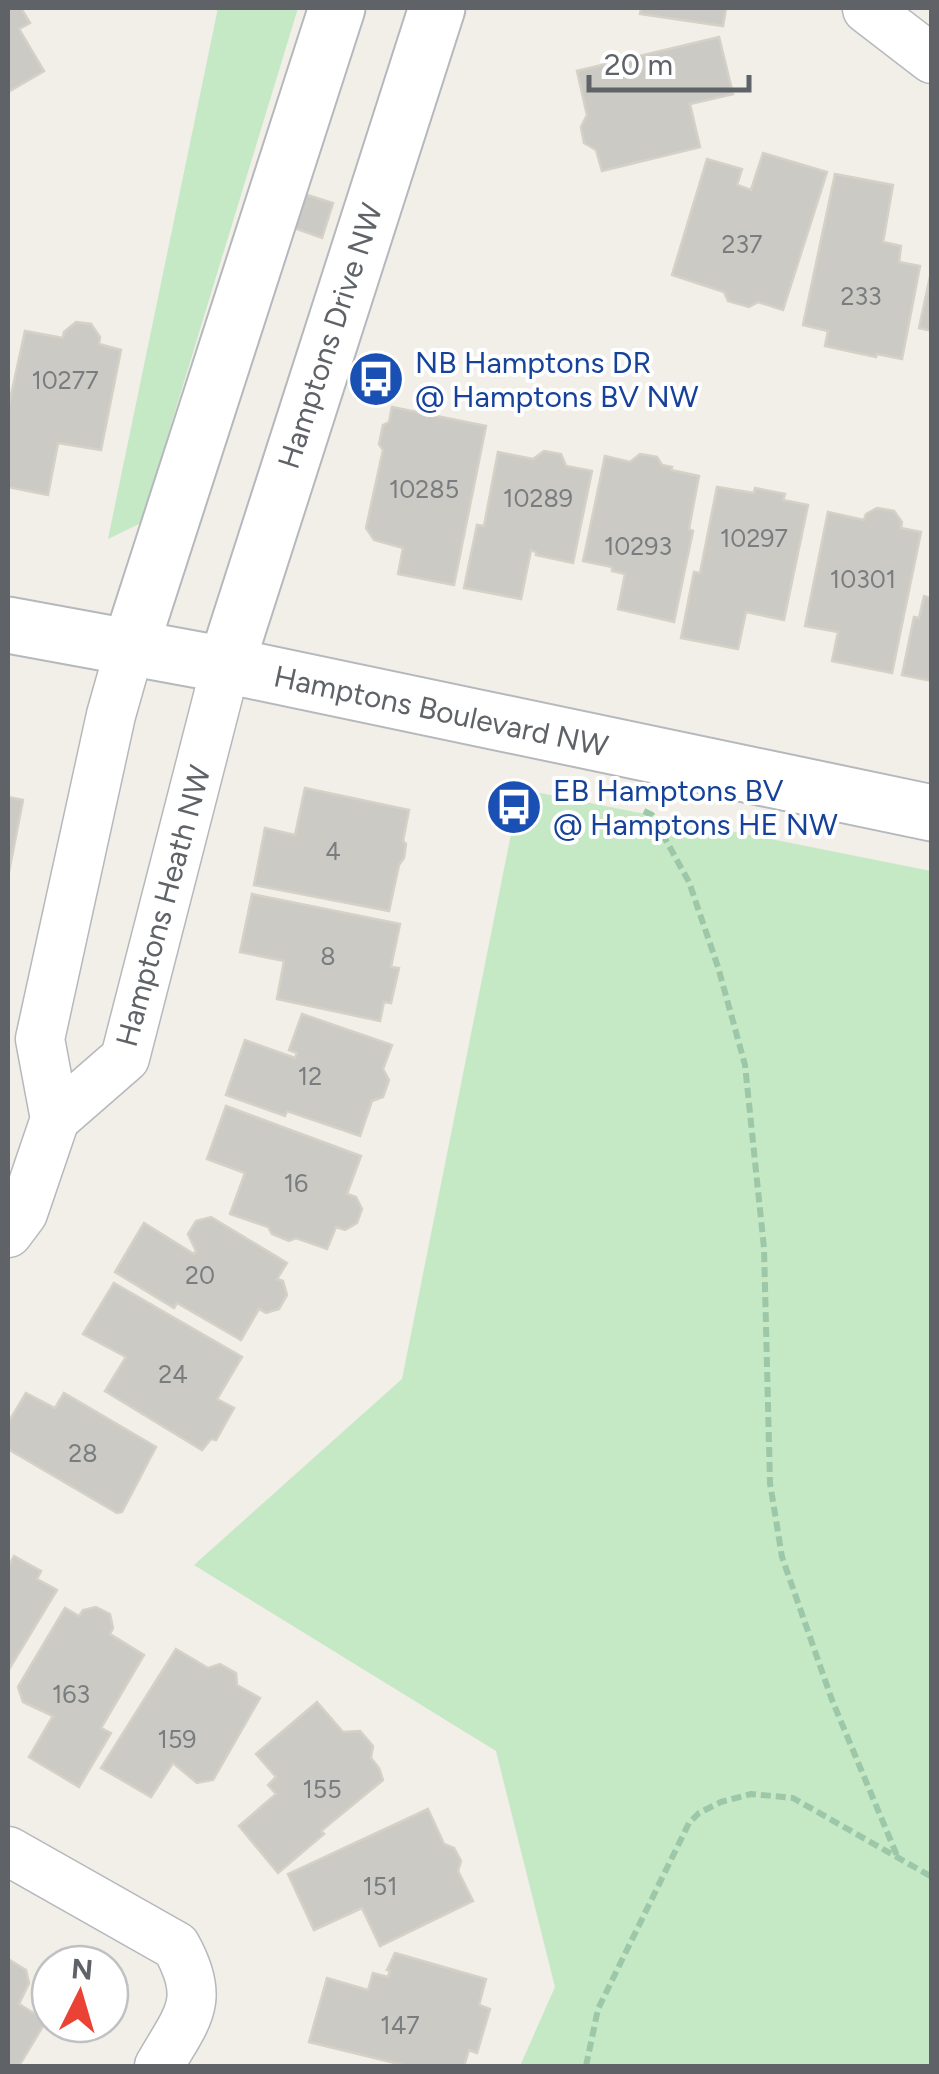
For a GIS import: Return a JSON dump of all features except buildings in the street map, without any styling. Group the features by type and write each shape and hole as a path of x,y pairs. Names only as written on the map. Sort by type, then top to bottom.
{"street":[{"path":"130,648 337,8"},
{"name":"Hamptons Drive NW","path":"226,665 437,8"},
{"path":"866,9 932,59"},
{"name":"Hamptons Boulevard NW","path":"8,625 226,665 932,814"},
{"name":"Hamptons Heath NW","path":"8,1233 23,1213 55,1120 40,1039 111,714 130,648"},
{"name":"Hamptons Heath NW","path":"55,1120 126,1058 226,665"},
{"path":"8,1851 176,1946 191,1972 192,2007 159,2066"}],"path":[{"path":"640,808 652,815 689,882 745,1065 764,1248 770,1482 782,1556 832,1700 898,1858"},
{"path":"586,2066 598,2009 689,1823 699,1812 751,1794 793,1798 932,1877"}],"green space":[{"path":"218,8 298,8 141,523 108,539"},
{"path":"520,789 931,871 931,2066 520,2066 555,1987 496,1751 194,1565 402,1379"}],"place":[{"name":"NB Hamptons DR @ Hamptons BV NW","path":"376,379"},
{"name":"EB Hamptons BV @ Hamptons HE NW","path":"514,807"}]}
